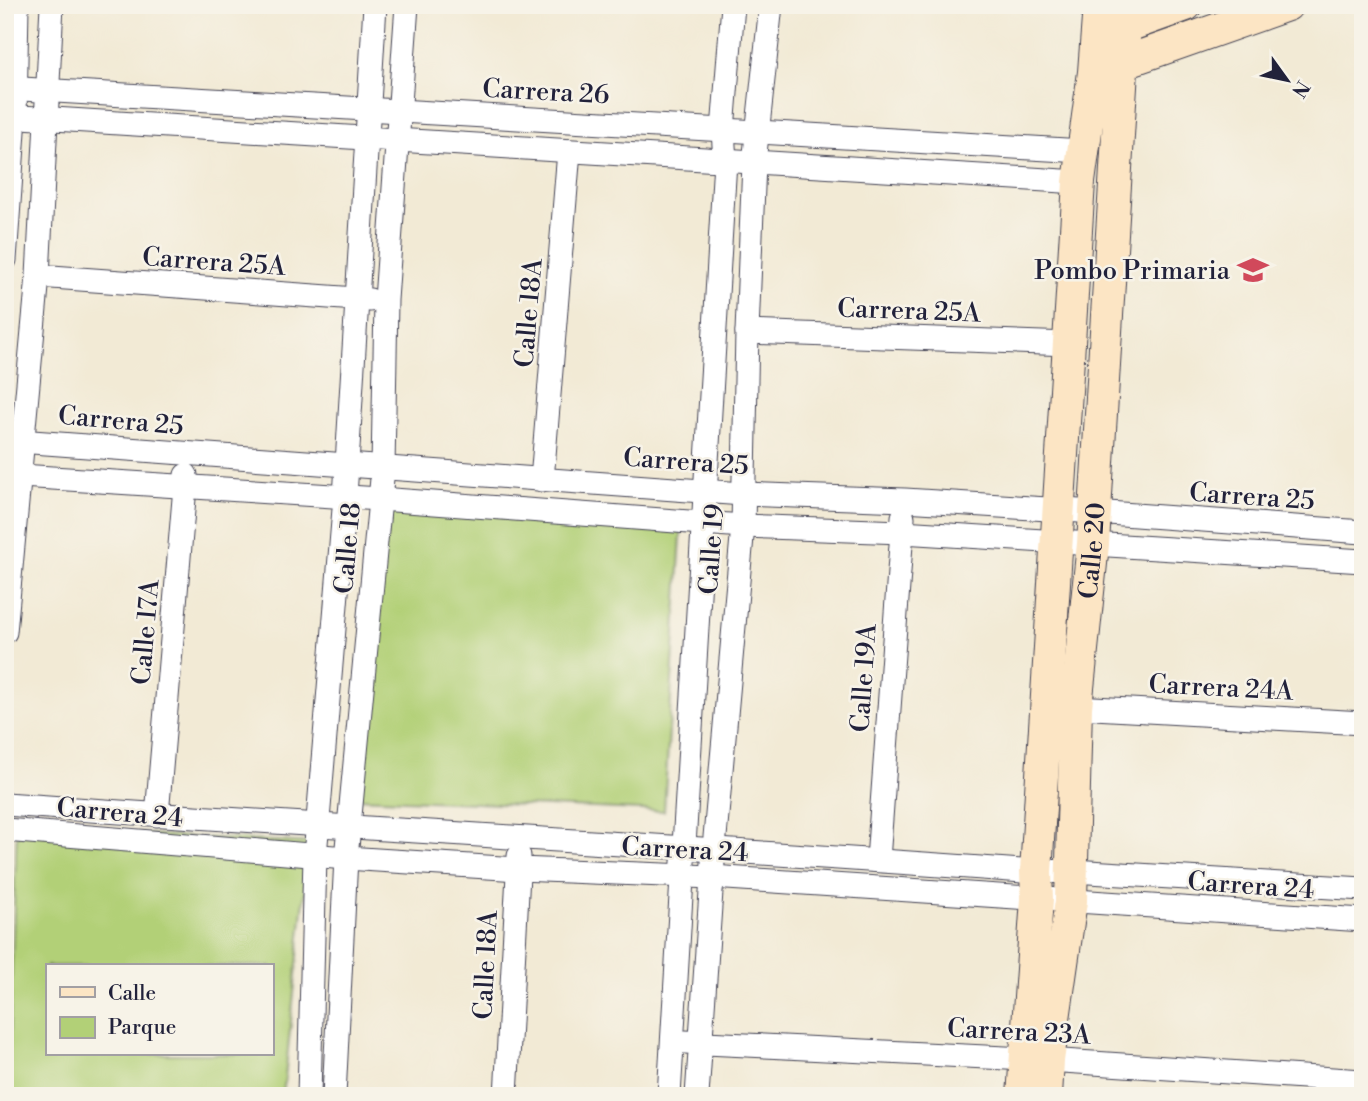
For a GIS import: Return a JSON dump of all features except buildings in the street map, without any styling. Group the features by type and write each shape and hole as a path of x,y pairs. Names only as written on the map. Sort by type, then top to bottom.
{"street":[{"path":"5,260 10,88 17,5"},
{"path":"5,632 15,440 38,276 52,5"},
{"name":"Calle 18","path":"309,1096 315,856 345,496 375,5"},
{"name":"Calle 18","path":"334,1096 346,858 383,468 386,300 407,5"},
{"name":"Calle 19","path":"669,1096 725,161 723,130 733,5"},
{"name":"Calle 19","path":"697,1096 714,848 743,526 754,163 771,5"},
{"path":"1112,19 1186,5"},
{"path":"1108,68 1287,5"},
{"name":"Calle 20","path":"1023,1096 1036,1059 1072,886 1076,707 1095,512 1108,68 1112,19"},
{"name":"Calle 20","path":"1045,1096 1036,1059 1036,885 1056,543 1079,182 1083,151 1108,68"},
{"name":"Carrera 26","path":"10,88 1083,151"},
{"path":"10,117 1079,182"},
{"name":"Calle 18A","path":"542,480 569,150"},
{"name":"Carrera 25A","path":"38,276 386,300"},
{"name":"Carrera 25A","path":"747,332 1070,344"},
{"name":"Carrera 25","path":"15,440 743,494 905,500 1363,533"},
{"name":"Calle 17A","path":"157,815 188,454"},
{"path":"13,475 345,496 743,526 902,532 1363,561"},
{"name":"Calle 19A","path":"878,860 905,500"},
{"name":"Carrera 24A","path":"1076,707 1363,723"},
{"name":"Carrera 24","path":"5,804 878,860 1036,885"},
{"name":"Carrera 24","path":"5,830 315,856 519,869 1072,886 1363,889"},
{"name":"Calle 18A","path":"506,1096 520,838"},
{"name":"Carrera 24","path":"1072,886 1363,920"},
{"name":"Carrera 23A","path":"672,1040 700,1044 1036,1059 1363,1081"}],"green space":[{"path":"383,502 682,519 664,811 358,798"},
{"path":"17,827 310,843 283,1096 7,1096"}],"place":[{"name":"Pombo Primaria","path":"1253,270"}]}
